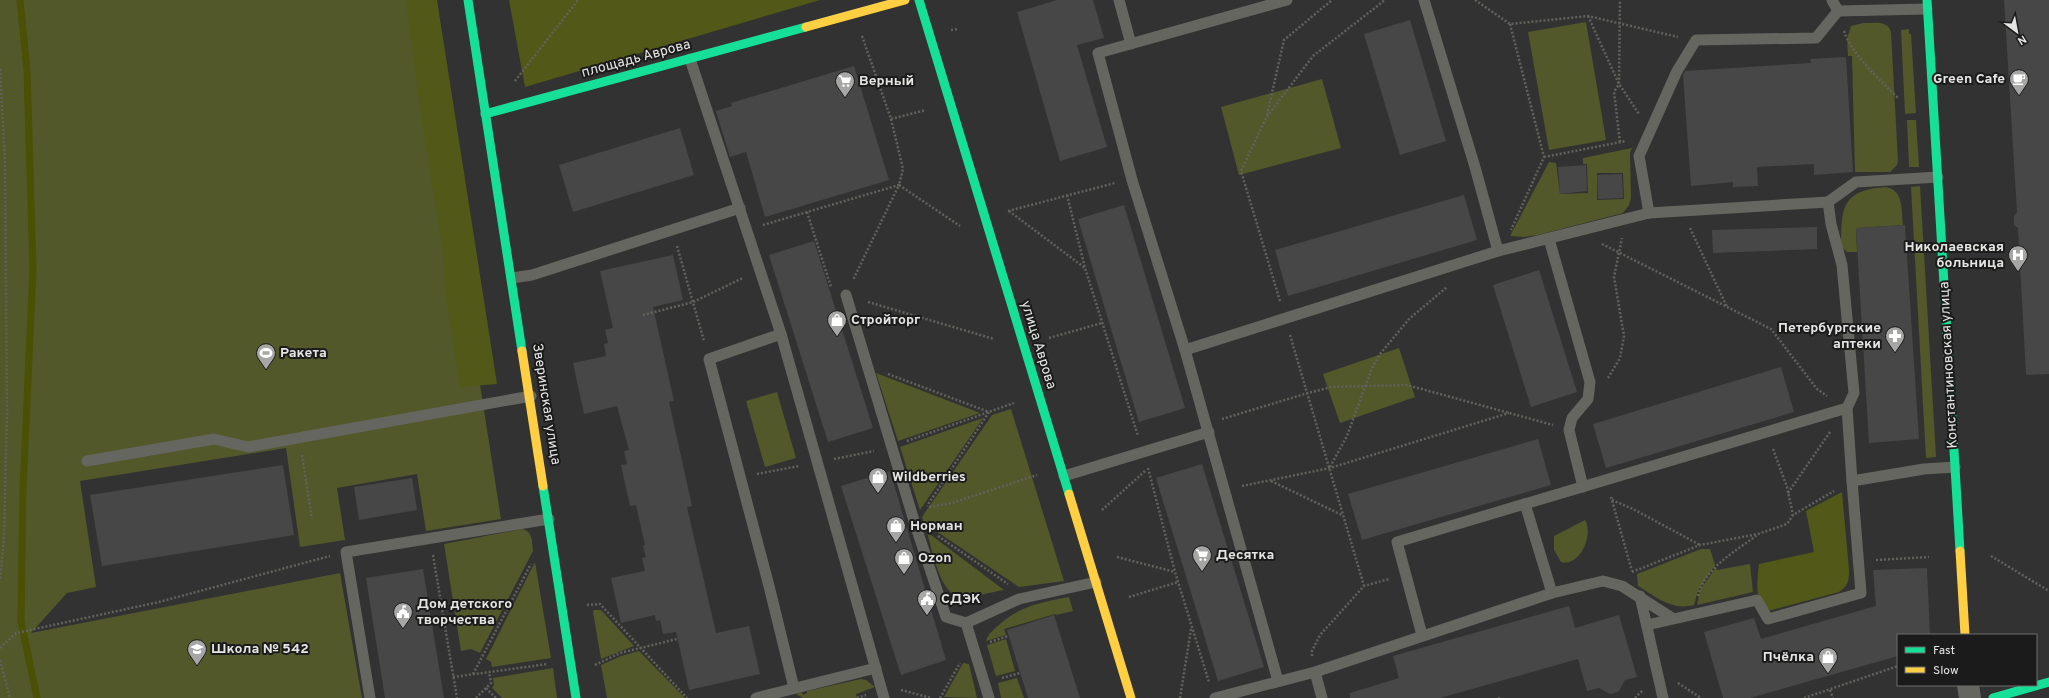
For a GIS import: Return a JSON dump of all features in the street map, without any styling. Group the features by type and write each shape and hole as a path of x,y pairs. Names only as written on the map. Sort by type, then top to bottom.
{"street":[{"path":"468,0 485,114"},
{"name":"площадь Аврова","path":"485,114 905,0"},
{"name":"улица Аврова","path":"919,0 1131,698"},
{"name":"Константиновская улица","path":"1927,4 1965,634"},
{"name":"Зверинская улица","path":"485,114 531,396 576,698"},
{"path":"2037,685 2049,682"},
{"path":"1968,686 1970,698"},
{"path":"1993,698 2035,686"}],"lane":[{"path":"1120,0 1131,44"},
{"path":"1278,682 1226,490 1185,350 1132,180 1098,53 1287,0"},
{"path":"1424,0 1475,167 1498,251"},
{"path":"1832,0 1838,11"},
{"path":"1649,213 1639,156 1677,71 1696,40 1816,38 1838,11 1927,4"},
{"path":"690,59 781,334 884,698"},
{"path":"1185,350 1498,251 1649,213 1828,202 1856,182 1938,177"},
{"path":"1647,625 1693,613 1757,600 1768,620 1861,593 1847,408 1854,393 1854,385 1842,265 1831,224 1828,202"},
{"path":"512,278 532,275 740,208"},
{"path":"1549,239 1590,382 1588,399 1572,418 1570,430 1582,487"},
{"path":"846,295 914,524 946,617 966,623 1019,599 1096,582"},
{"path":"781,334 709,359 769,586 794,688"},
{"path":"87,461 214,439 248,447 531,396"},
{"path":"1422,634 1397,542 1847,408"},
{"path":"1064,476 1209,432"},
{"path":"1852,481 1924,469 1955,467"},
{"path":"1525,504 1552,593"},
{"path":"370,698 346,552 550,519"},
{"path":"1215,698 1315,672 1422,634 1552,593 1603,581 1622,586 1640,596 1672,618"},
{"path":"1640,596 1662,698"},
{"path":"966,623 989,698"},
{"path":"756,698 876,668"},
{"path":"1315,672 1322,698"}],"path":[{"path":"513,84 578,0"},
{"path":"1332,0 1284,40 1266,118 1241,172 1308,393 1342,515 1364,586"},
{"path":"1266,118 1313,56 1385,0"},
{"path":"1475,0 1510,24 1588,16 1696,40"},
{"path":"1620,0 1619,84 1614,92 1620,142"},
{"path":"1838,11 1847,39 1868,66 1899,99"},
{"path":"1544,157 1648,136 1641,118 1619,84 1588,16"},
{"path":"1498,251 1508,235 1544,157 1510,24"},
{"path":"807,212 832,289 846,295 899,185 903,169 891,119 860,31"},
{"path":"0,69 5,162 7,404 4,537 0,581"},
{"path":"891,119 926,110"},
{"path":"1085,268 1008,211 1067,195 1132,180"},
{"path":"747,230 899,185"},
{"path":"899,185 960,226"},
{"path":"1067,195 1085,268 1120,382"},
{"path":"1682,211 1728,307"},
{"path":"1588,399 1606,381 1620,358 1624,336 1614,277 1618,251 1626,219"},
{"path":"673,230 709,359"},
{"path":"1582,230 1590,238 1771,329 1817,389 1847,408 1788,494"},
{"path":"643,315 693,302 760,270"},
{"path":"1330,468 1347,436 1372,368 1389,342 1409,319 1431,301"},
{"path":"880,306 994,339"},
{"path":"1049,338 1102,323"},
{"path":"866,365 989,412"},
{"path":"1209,432 1218,421 1331,387 1407,385 1570,430"},
{"path":"767,472 891,447 1014,403"},
{"path":"989,412 926,507 952,503 1037,475"},
{"path":"1226,490 1330,468 1510,413"},
{"path":"1767,432 1788,494 1793,515"},
{"path":"300,438 312,520"},
{"path":"1102,510 1148,468"},
{"path":"1270,480 1342,515"},
{"path":"1605,480 1640,596"},
{"path":"1603,581 1632,572 1700,545 1758,534 1787,524 1793,515 1852,481"},
{"path":"1611,500 1633,509 1700,545"},
{"path":"914,524 930,531 1012,587 1019,599"},
{"path":"1693,613 1699,591 1708,575 1716,565 1758,534"},
{"path":"1166,535 1191,628 1210,685"},
{"path":"0,648 16,633 159,602 335,555"},
{"path":"1991,556 2049,591"},
{"path":"1117,557 1175,572"},
{"path":"1858,561 1929,558"},
{"path":"473,674 534,560"},
{"path":"435,570 457,698"},
{"path":"1315,672 1312,651 1320,634 1364,586 1406,575"},
{"path":"1129,597 1178,582"},
{"path":"587,605 600,604 639,648 687,698"},
{"path":"1180,698 1191,628"},
{"path":"595,665 620,653 677,639"},
{"path":"940,698 972,642"},
{"path":"0,660 10,698"},
{"path":"453,677 571,661"},
{"path":"1804,698 1897,666"},
{"path":"476,698 491,683 489,672"},
{"path":"486,688 496,698"},
{"path":"895,688 931,698"},
{"path":"1830,690 1833,698"}],"green space":[{"name":"Ракета","path":"0,0 420,0 501,519 426,531 417,474 337,488 345,540 300,547 286,448 80,481 96,587 67,593 31,633 340,573 362,698 0,698"},
{"path":"406,0 437,0 497,384 460,387 445,291 443,252 420,110"},
{"path":"509,0 820,0 525,87"},
{"path":"1586,22 1606,140 1549,150 1528,32"},
{"path":"1863,23 1884,24 1891,32 1898,161 1897,165 1890,172 1855,172 1852,56 1848,56 1847,39 1851,26"},
{"path":"1909,29 1909,34 1911,34 1916,113 1905,114 1901,30"},
{"path":"1322,79 1341,148 1239,175 1221,107"},
{"path":"1907,120 1916,120 1919,167 1909,167"},
{"path":"1632,148 1630,153 1631,198 1629,205 1623,213 1538,235 1524,237 1510,236 1549,162 1556,163 1560,194 1588,193 1587,164 1583,164 1583,158","holes":["1597,173 1623,173 1624,199 1597,200"]},
{"path":"1920,186 1936,457 1926,458 1911,187"},
{"path":"1884,187 1895,191 1898,195 1903,225 1856,228 1857,252 1847,252 1841,246 1843,213 1846,204 1851,198 1859,193 1870,189"},
{"path":"1399,348 1415,397 1340,423 1323,374"},
{"path":"876,373 980,413 898,441"},
{"path":"777,392 796,458 765,467 746,401"},
{"path":"1011,409 1064,581 1019,587 933,529 925,526 922,517 992,415"},
{"path":"983,418 920,510 900,447"},
{"path":"1842,492 1849,570 1846,585 1839,592 1768,611 1758,595 1757,584 1759,564 1814,552 1806,511"},
{"path":"1585,520 1588,534 1584,548 1574,560 1561,562 1554,550 1554,536"},
{"path":"522,529 526,530 530,534 533,551 480,653 471,649 461,651 444,544"},
{"path":"927,532 1004,590 971,597 954,595 942,580 934,560"},
{"path":"1701,549 1710,549 1715,565 1698,591 1694,605 1671,605 1638,586 1637,574"},
{"path":"535,562 551,658 492,667 491,662 486,659"},
{"path":"1750,564 1753,592 1697,605 1700,590 1716,567 1717,570"},
{"path":"1069,597 1073,611 1055,614 1004,629 1006,635 986,641 993,630 1015,613 1041,603"},
{"path":"594,610 601,610 634,646 601,659 593,612"},
{"path":"1006,639 1015,671 996,676 987,645"},
{"path":"639,651 685,698 607,698 601,665 621,656"},
{"path":"963,663 969,664 977,698 944,697"},
{"path":"553,668 557,698 502,698 492,688 494,685 493,678"},
{"path":"1017,678 1024,698 1001,698 998,683"},
{"path":"861,679 866,680 875,687 856,694 857,698 803,698 796,694 802,692 803,695 807,693 807,691"}],"building":[{"path":"1057,0 1093,0 1104,38 1077,45 1107,147 1060,161 1017,12"},
{"path":"2004,0 2049,0 2049,374 2026,375 2018,228 2014,225 2014,216 2017,212"},
{"path":"1410,20 1446,141 1400,155 1364,34"},
{"path":"1846,57 1853,172 1814,175 1814,164 1757,167 1758,186 1733,187 1733,182 1691,186 1683,75 1685,71 1811,63 1810,59"},
{"path":"854,66 889,180 765,217 746,152 730,157 716,111 732,106 731,103"},
{"path":"680,128 694,175 573,212 559,165"},
{"path":"1586,165 1587,191 1560,194 1558,167"},
{"path":"1622,174 1623,198 1598,199 1597,175"},
{"path":"1464,195 1477,240 1288,296 1275,250"},
{"path":"1124,205 1185,408 1139,422 1078,219"},
{"path":"1905,225 1919,439 1869,443 1856,228"},
{"path":"1817,227 1817,249 1713,253 1712,230"},
{"path":"814,241 873,428 828,442 769,255"},
{"path":"673,255 683,300 653,307 674,401 669,402 692,506 687,507 716,633 749,626 760,674 689,690 676,632 663,634 660,620 656,621 655,615 621,623 611,578 645,571 642,558 646,557 643,546 645,545 636,505 630,506 621,465 627,464 624,451 629,450 617,406 584,414 573,363 606,356 604,344 608,343 605,330 613,328 600,271"},
{"path":"1539,270 1577,392 1531,407 1493,285"},
{"path":"1781,367 1794,412 1606,468 1593,424"},
{"path":"1538,439 1551,485 1362,540 1348,494"},
{"path":"1202,464 1264,667 1218,681 1156,478"},
{"path":"283,465 294,535 102,566 90,495"},
{"path":"890,471 946,660 901,675 841,486"},
{"path":"412,478 417,510 359,520 354,487"},
{"path":"1927,568 1930,634 1897,634 1897,656 1750,698 1723,698 1704,632 1754,618 1761,639 1876,606 1873,570"},
{"name":"Дом детского творчества","path":"423,569 444,698 385,698 366,578"},
{"path":"1569,606 1575,628 1619,615 1637,677 1625,680 1619,691 1610,694 1599,688 1587,691 1578,659 1440,698 1350,698 1350,693 1399,678 1393,656"},
{"path":"1054,615 1080,698 1028,698 1007,630"}],"waterway":[{"path":"20,0 27,70 33,270 23,488 21,621 37,698"}],"traffic: fast":[{"path":"468,0 522,351"},
{"path":"919,0 1069,494"},
{"path":"1927,0 1960,551"},
{"path":"485,114 806,27"},
{"path":"543,486 576,698"},
{"path":"2037,685 2049,682"},
{"path":"1993,698 2035,686"}],"traffic: slow":[{"path":"806,27 905,0"},
{"path":"522,351 543,486"},
{"path":"1069,494 1131,698"},
{"path":"1960,551 1965,634"}],"place":[{"name":"Green Cafe","path":"2019,96"},
{"name":"Верный","path":"845,98"},
{"name":"Николаевская больница","path":"2018,272"},
{"name":"Стройторг","path":"837,337"},
{"name":"Петербургские аптеки","path":"1895,353"},
{"name":"Ракета","path":"266,370"},
{"name":"Wildberries","path":"878,494"},
{"name":"Норман","path":"896,543"},
{"name":"Десятка","path":"1202,572"},
{"name":"Ozon","path":"904,575"},
{"name":"СДЭК","path":"927,616"},
{"name":"Дом детского творчества","path":"403,629"},
{"name":"Школа № 542","path":"197,666"},
{"name":"Пчёлка","path":"1828,674"}]}
